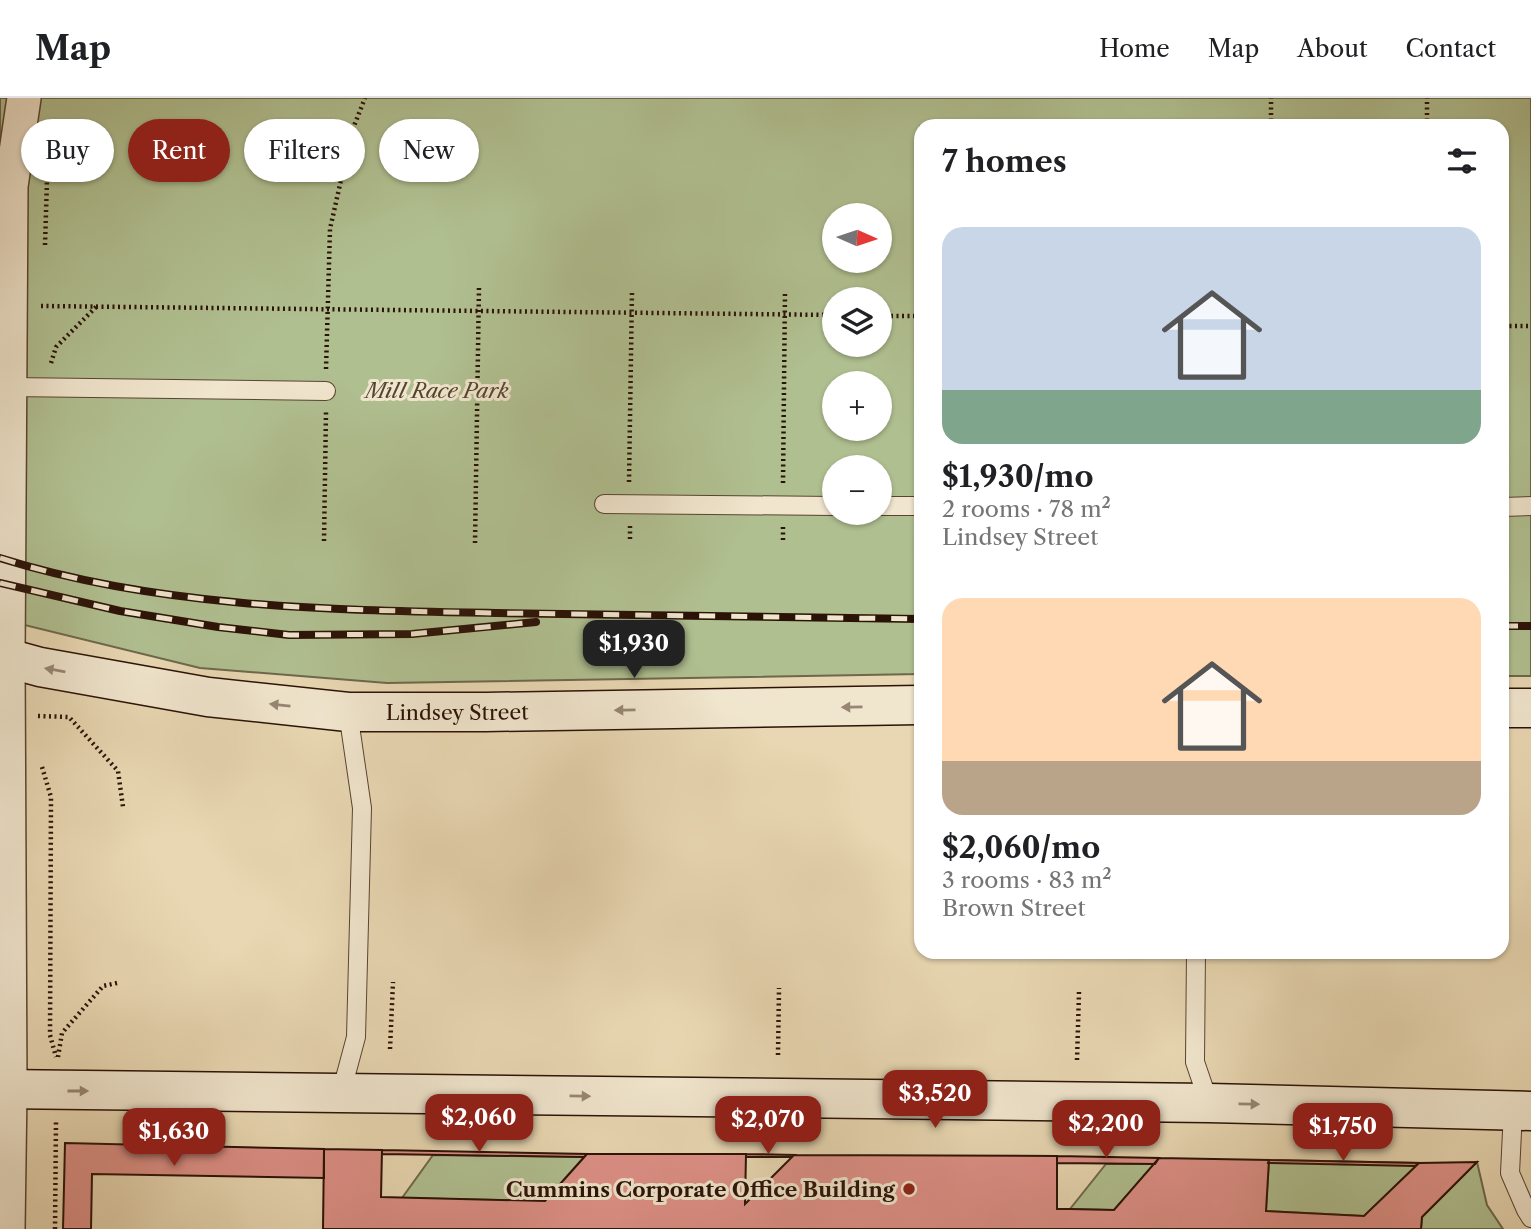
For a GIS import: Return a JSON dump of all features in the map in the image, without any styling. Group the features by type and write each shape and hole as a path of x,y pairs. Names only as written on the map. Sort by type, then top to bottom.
{"main road":[{"name":"Lindsey Street","path":"4,657 40,667 208,698 348,712 914,705"},
{"path":"1509,708 1531,708"},
{"path":"5,1089 1209,1103 1522,1111"}],"street":[{"path":"5,1209 4,657 26,387 11,305 11,186 24,98"}],"lane":[{"path":"26,387 326,391"},
{"path":"604,504 822,506"},
{"path":"892,506 914,506"},
{"path":"1509,507 1531,506"},
{"path":"341,1093 356,1037 362,808 348,712"},
{"path":"1196,959 1195,1062 1209,1103"},
{"path":"1522,1111 1510,1172 1525,1210 1531,1218"}],"path":[{"path":"324,541 330,229 352,131 365,98"},
{"path":"1271,98 1271,119"},
{"path":"1427,98 1427,119"},
{"path":"475,542 479,286"},
{"path":"630,542 632,290"},
{"path":"783,543 785,292"},
{"path":"11,305 822,315"},
{"path":"26,387 56,347 97,306"},
{"path":"892,316 914,316"},
{"path":"1509,326 1531,326"},
{"path":"37,716 69,717 118,771 123,807"},
{"path":"390,1049 393,982"},
{"path":"57,1061 62,1033 103,986 117,983"},
{"path":"778,1055 779,988"},
{"path":"1077,1060 1079,992"}],"green space":[{"name":"Mill Race Park","path":"0,98 1531,98 1531,676 1509,676 1509,119 914,119 914,674 387,683 200,668 0,619"},
{"path":"433,1155 584,1157 545,1201 402,1198"},
{"path":"1269,1160 1419,1163 1364,1216 1266,1211"},
{"path":"1477,1162 1487,1205 1503,1229 1421,1229 1422,1217"},
{"path":"1106,1164 1155,1164 1114,1210 1070,1209"}],"building":[{"path":"65,1143 324,1149 324,1178 92,1174 91,1229 63,1229"},
{"name":"Cummins Corporate Office Building","path":"324,1149 382,1150 381,1197 545,1201 587,1154 746,1154 745,1204 794,1155 1057,1156 1057,1209 1114,1210 1159,1158 1269,1160 1266,1211 1364,1216 1419,1163 1477,1162 1422,1217 1421,1229 323,1229"},
{"path":"382,1150 587,1154 584,1157 382,1154"},
{"path":"746,1154 794,1155 746,1157"},
{"path":"1057,1156 1159,1158 1155,1164 1057,1163"},
{"path":"1269,1160 1419,1163 1415,1166 1268,1163"}],"railway":[{"path":"0,558 60,575 122,587 246,603 435,612 914,619"},
{"path":"0,583 120,611 289,635 412,634 536,622"},
{"path":"1509,626 1531,626"}],"place":[{"name":"Cummins Corporate Office Building","path":"909,1189"}]}
